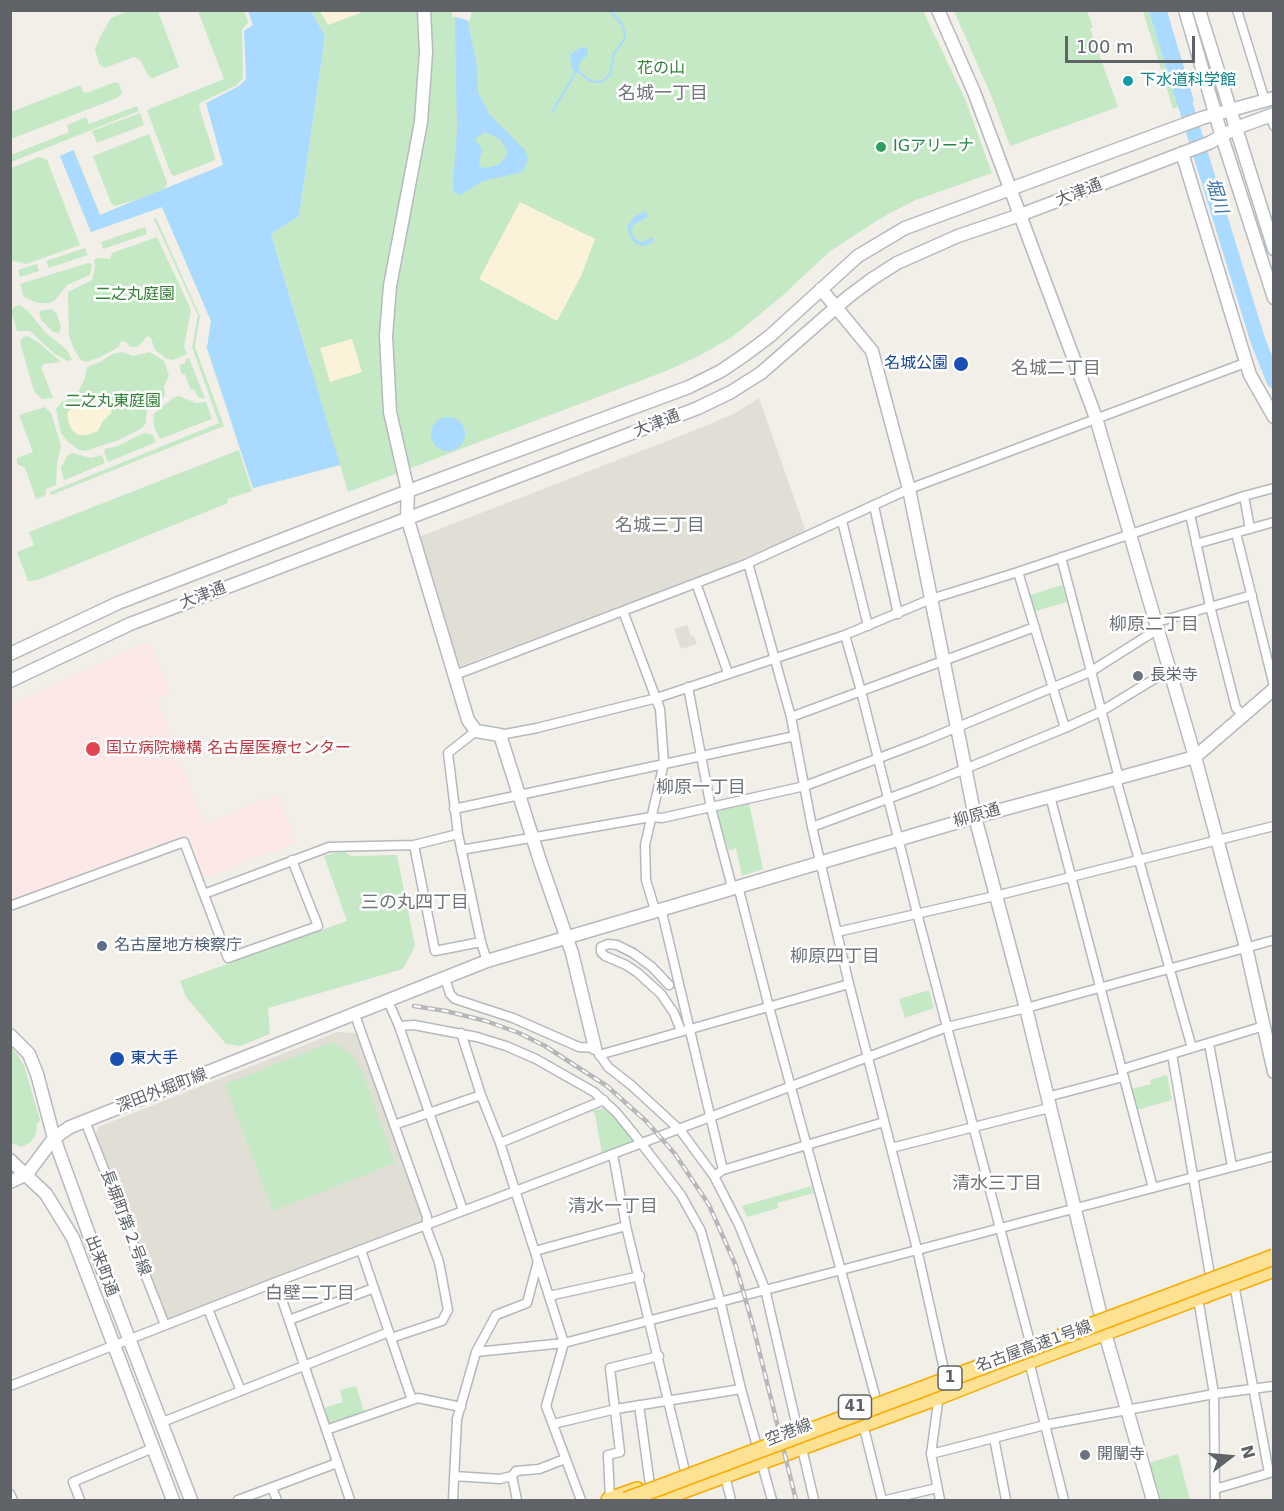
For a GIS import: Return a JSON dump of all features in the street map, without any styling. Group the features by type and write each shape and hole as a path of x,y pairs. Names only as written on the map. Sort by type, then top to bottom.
{"highway":[{"name":"空港線","path":"610,1500 1102,1314 1274,1252"},
{"name":"名古屋高速1号線","path":"626,1500 1274,1257"},
{"name":"空港線","path":"657,1500 803,1448 1105,1334 1274,1267"},
{"name":"名古屋高速1号線","path":"646,1500 1274,1267"}],"street":[{"path":"424,10 426,52 421,122 390,286 386,336 390,412 408,491 407,518 468,720 476,731 500,735 657,698 845,635 931,599 1274,488"},
{"path":"938,10 974,92 1096,418 1195,757 1246,947 1273,1066"},
{"path":"1185,10 1222,112 1236,128 1274,249"},
{"path":"1199,10 1222,112 1222,137 1274,298"},
{"path":"1238,10 1269,100"},
{"name":"大津通","path":"10,654 118,603 408,491 689,387 721,371 746,354 770,336 858,256 902,230 947,211 1200,119 1269,100"},
{"name":"大津通","path":"10,681 130,624 698,408 731,392 760,373 872,279 897,263 958,236 1208,144 1236,128 1272,119"},
{"path":"1185,152 1245,363 1274,417"},
{"path":"821,289 872,351 909,489 975,817 1026,1008 1105,1334 1152,1500"},
{"path":"454,675 748,563 909,489 1245,363"},
{"path":"1244,496 1250,529"},
{"path":"874,506 898,614"},
{"path":"1190,514 1236,708 1243,716"},
{"path":"842,521 868,626"},
{"path":"1196,544 1274,522"},
{"path":"1236,533 1274,687"},
{"path":"1061,557 1138,860 1192,1048"},
{"path":"748,563 791,717 820,862 867,1058 917,1249 945,1374 938,1397 931,1454 940,1500"},
{"path":"1018,572 1065,728"},
{"path":"696,583 729,673"},
{"path":"461,849 651,817 662,818 805,786 878,759 1090,672 1157,625 1210,606 1252,595"},
{"path":"623,610 660,709 664,763 645,845 646,880 658,909 679,982 685,1030 723,1170"},
{"path":"791,717 1035,627"},
{"path":"845,635 1030,1342"},
{"path":"812,827 1065,728 1100,712 1169,670"},
{"path":"688,687 711,808 769,1007 876,1399"},
{"name":"柳原通","path":"487,961 898,839 1195,757 1274,687"},
{"path":"476,731 448,753 458,834 487,961"},
{"path":"500,735 572,953 597,1051 608,1067 680,1130 714,1176 743,1234 765,1289 814,1500"},
{"path":"454,809 795,736"},
{"path":"1050,796 1153,1188"},
{"path":"837,932 995,896 1274,826"},
{"path":"204,894 329,847 414,845 458,834"},
{"path":"10,906 184,842 228,958 318,926 292,860"},
{"path":"414,845 435,951 481,942"},
{"path":"10,1386 515,1190 680,1130 947,1027 1026,1008 1274,940"},
{"path":"669,985 652,967 633,953 617,945 608,944 601,947 601,952 605,956 638,973 660,994 685,1030"},
{"name":"深田外堀町線","path":"10,1182 27,1174 54,1138 70,1127 487,961"},
{"path":"445,978 450,994 455,999 513,1018 579,1047 597,1051 685,1030 849,984"},
{"path":"660,994 669,985 679,982"},
{"path":"388,1001 399,1026 463,1210"},
{"path":"160,1423 304,1366 390,1335 442,1321 448,1310 438,1262 427,1230 427,1217 354,1015"},
{"path":"399,1026 414,1025 506,1046 584,1085 616,1112 681,1195 701,1231 772,1500"},
{"path":"891,1148 1048,1103 1172,1054 1264,1026"},
{"path":"461,1034 500,1143 564,1343 546,1406 581,1500"},
{"name":"出来町通","path":"10,1035 29,1054 37,1074 54,1138 128,1340 191,1500"},
{"path":"1209,1044 1232,1166"},
{"path":"1172,1054 1210,1275"},
{"path":"394,1125 481,1095"},
{"path":"500,1143 604,1100"},
{"name":"長塀町第２号線","path":"85,1121 165,1325"},
{"path":"714,1176 723,1170 884,1122"},
{"path":"613,1154 626,1226 640,1276 685,1471"},
{"path":"476,1352 564,1343 720,1300 1274,1156"},
{"name":"出来町通","path":"10,1160 46,1194 73,1238 173,1500"},
{"path":"535,1251 626,1226"},
{"path":"361,1250 412,1400"},
{"path":"453,1500 456,1430 476,1352 496,1315 527,1303 538,1261"},
{"path":"549,1296 640,1276"},
{"path":"276,1282 350,1500"},
{"path":"1215,1489 1271,1472 1234,1284"},
{"path":"289,1320 374,1288"},
{"path":"1198,1298 1214,1394 1215,1500"},
{"path":"208,1309 241,1391"},
{"path":"610,1500 608,1455 620,1452 610,1368 658,1356"},
{"path":"1029,1361 1064,1500"},
{"path":"931,1454 1045,1425 1214,1394 1274,1386"},
{"path":"553,1424 616,1409 741,1389"},
{"path":"326,1430 418,1398 461,1407"},
{"path":"639,1406 650,1485"},
{"path":"863,1424 882,1500"},
{"path":"994,1438 1006,1500"},
{"path":"80,1500 73,1482 153,1448"},
{"path":"454,1476 500,1479 512,1476 516,1471 539,1469 565,1459"},
{"path":"238,1500 337,1463"},
{"path":"512,1476 517,1500"},
{"path":"725,1476 731,1500"},
{"path":"272,1488 277,1500"},
{"path":"886,1500 937,1488"},
{"path":"10,1494 13,1500"}],"shaded area":[{"path":"759,398 806,532 716,570 458,667 419,537 703,427 735,413"},
{"path":"687,625 697,644 681,649 674,629"},
{"name":"国立病院機構 名古屋医療センター","path":"150,641 170,693 157,699 204,824 278,794 296,843 201,879 185,837 11,901 11,704"},
{"path":"337,1032 356,1033 424,1219 422,1223 170,1319 166,1317 96,1135 98,1127"}],"green space":[{"path":"128,11 158,11 179,67 153,78 149,77 140,60 134,57 105,68 99,64 95,49 101,35 111,18"},
{"path":"198,11 244,11 248,22 242,30 243,78 237,85 200,103 199,107 215,158 213,161 174,176 171,174 147,110 224,79"},
{"name":"花の山","path":"311,11 923,11 965,99 992,173 916,200 881,218 829,252 781,297 732,337 666,371 348,492 340,465 253,488 207,348 211,321 162,207 91,232 60,156 74,150 100,215 138,199 115,206 111,203 93,156 149,134 167,182 166,187 161,189 165,188 311,367 271,234 299,216 325,36"},
{"path":"954,11 1087,11 1093,27 1090,29 1118,107 1010,146 991,95"},
{"path":"1143,11 1149,11 1178,107 1173,109"},
{"path":"115,82 119,83 122,93 117,98 11,139 11,112 78,86 81,86 83,92 87,93"},
{"path":"137,106 139,111 11,162 11,155 69,132 67,125 86,117 89,124"},
{"path":"140,113 144,125 97,143 92,131"},
{"path":"39,157 47,160 80,245 26,264 11,260 11,168"},
{"path":"156,218 200,316 195,347 224,426 51,495 50,492 219,423 192,347 198,315 154,219"},
{"path":"145,227 147,234 103,249 101,242"},
{"name":"二之丸庭園","path":"157,237 191,310 184,347 187,354 173,360 167,359 155,350 151,338 147,336 138,347 130,347 126,342 121,341 119,347 100,357 87,362 81,360 69,336 68,292 92,280 95,268 94,259 110,259 112,253"},
{"path":"85,248 88,255 49,268 46,261"},
{"path":"88,263 92,264 90,275 67,285 50,303 37,303 24,297 20,284"},
{"path":"37,264 39,271 20,277 18,270"},
{"path":"20,305 46,333 67,350 72,360 68,361 55,354 30,331 17,331 11,311"},
{"path":"51,309 57,314 61,328 59,333 53,332 41,320 39,311"},
{"path":"27,336 38,342 61,362 44,364 41,367 53,398 42,399 34,391 20,342"},
{"name":"二之丸東庭園","path":"122,352 133,356 150,352 164,361 169,376 164,386 165,395 161,401 147,407 146,423 142,428 119,440 85,451 79,450 61,433 56,409 62,402 78,393 87,367"},
{"path":"189,358 205,399 198,397 194,389 191,390 185,374 182,375 179,365 185,363"},
{"path":"179,396 196,403 206,402 212,419 160,439 154,427 153,414"},
{"path":"45,407 51,413 61,446 57,463 56,485 46,489 46,495 36,499 25,468 17,464 17,458 33,452 19,415"},
{"path":"144,433 153,435 156,442 108,462 105,449 118,446"},
{"path":"239,450 252,491 227,499 228,503 38,580 28,581 17,552 34,545 29,532"},
{"path":"73,453 91,458 102,455 105,463 65,480 61,468 67,456"},
{"path":"1062,585 1067,602 1032,612 1027,596"},
{"path":"749,803 763,869 742,876 736,848 729,851 716,811"},
{"path":"343,851 351,856 397,855 415,946 403,969 268,1008 270,1034 240,1046 226,1044 186,997 180,981 347,921 324,856"},
{"path":"929,990 934,1008 905,1018 899,999"},
{"path":"333,1042 353,1056 363,1074 395,1163 273,1211 225,1084"},
{"path":"11,1047 24,1065 40,1120 31,1142 21,1147 11,1143"},
{"path":"1167,1075 1172,1100 1137,1110 1131,1089 1151,1084 1150,1080"},
{"path":"609,1109 633,1139 631,1143 602,1154 595,1114 592,1111"},
{"path":"812,1186 814,1193 777,1203 779,1208 747,1217 742,1206"},
{"path":"356,1386 364,1412 329,1423 324,1408 343,1402 340,1390"},
{"path":"1178,1454 1190,1500 1161,1500 1149,1463"}],"sand":[{"path":"320,11 365,11 328,25"},
{"path":"520,202 595,239 582,274 557,321 479,279"},
{"path":"352,339 362,372 330,382 320,348"},
{"path":"94,399 101,401 112,412 103,421 98,431 78,435 69,424 67,414 69,410"}],"water":[{"path":"248,11 311,11 325,36 299,216 271,234 340,465 253,488 207,348 211,321 162,207 91,232 60,156 73,150 100,215 223,165 206,103 239,86 246,79 244,31 253,25"},
{"path":"1149,11 1167,11 1194,101 1178,107"},
{"path":"455,15 467,19 477,65 478,92 489,114 525,150 528,158 524,170 483,181 460,195 455,193 453,186 457,130","holes":["485,132 501,140 507,155 500,164 486,168 480,167 482,149 476,138"]},
{"path":"584,47 587,48 588,54 578,65 580,69 577,73 572,69 570,55"},
{"path":"645,211 648,217 634,224 631,230 638,241 643,242 652,237 654,242 644,246 631,239 627,227 634,217"},
{"path":"448,417 460,422 465,434 460,446 448,451 436,446 431,434 436,422"}],"pier":[{"path":"453,10 472,10 470,21 452,16"}],"waterway":[{"path":"552,112 576,72 578,71 594,82 603,81 610,75 614,53 624,40 625,33 622,24 609,10"},
{"name":"堀川","path":"1180,87 1258,341 1274,381"}],"railway":[{"path":"414,1006 486,1021 519,1033 545,1046 607,1086 646,1121 675,1154 709,1205 736,1266 796,1500"}],"place":[{"name":"下水道科学館","path":"1128,81"},
{"name":"IGアリーナ","path":"881,147"},
{"name":"名城公園","path":"961,364"},
{"name":"長栄寺","path":"1138,676"},
{"name":"国立病院機構 名古屋医療センター","path":"93,749"},
{"name":"名古屋地方検察庁","path":"102,946"},
{"name":"東大手","path":"117,1059"},
{"name":"開闡寺","path":"1085,1455"}],"district":[{"name":"名城一丁目","path":"663,94"},
{"name":"名城二丁目","path":"1056,369"},
{"name":"名城三丁目","path":"660,526"},
{"name":"柳原二丁目","path":"1154,625"},
{"name":"柳原一丁目","path":"701,788"},
{"name":"三の丸四丁目","path":"415,903"},
{"name":"柳原四丁目","path":"835,957"},
{"name":"清水三丁目","path":"997,1184"},
{"name":"清水一丁目","path":"613,1207"},
{"name":"白壁二丁目","path":"310,1294"}]}
